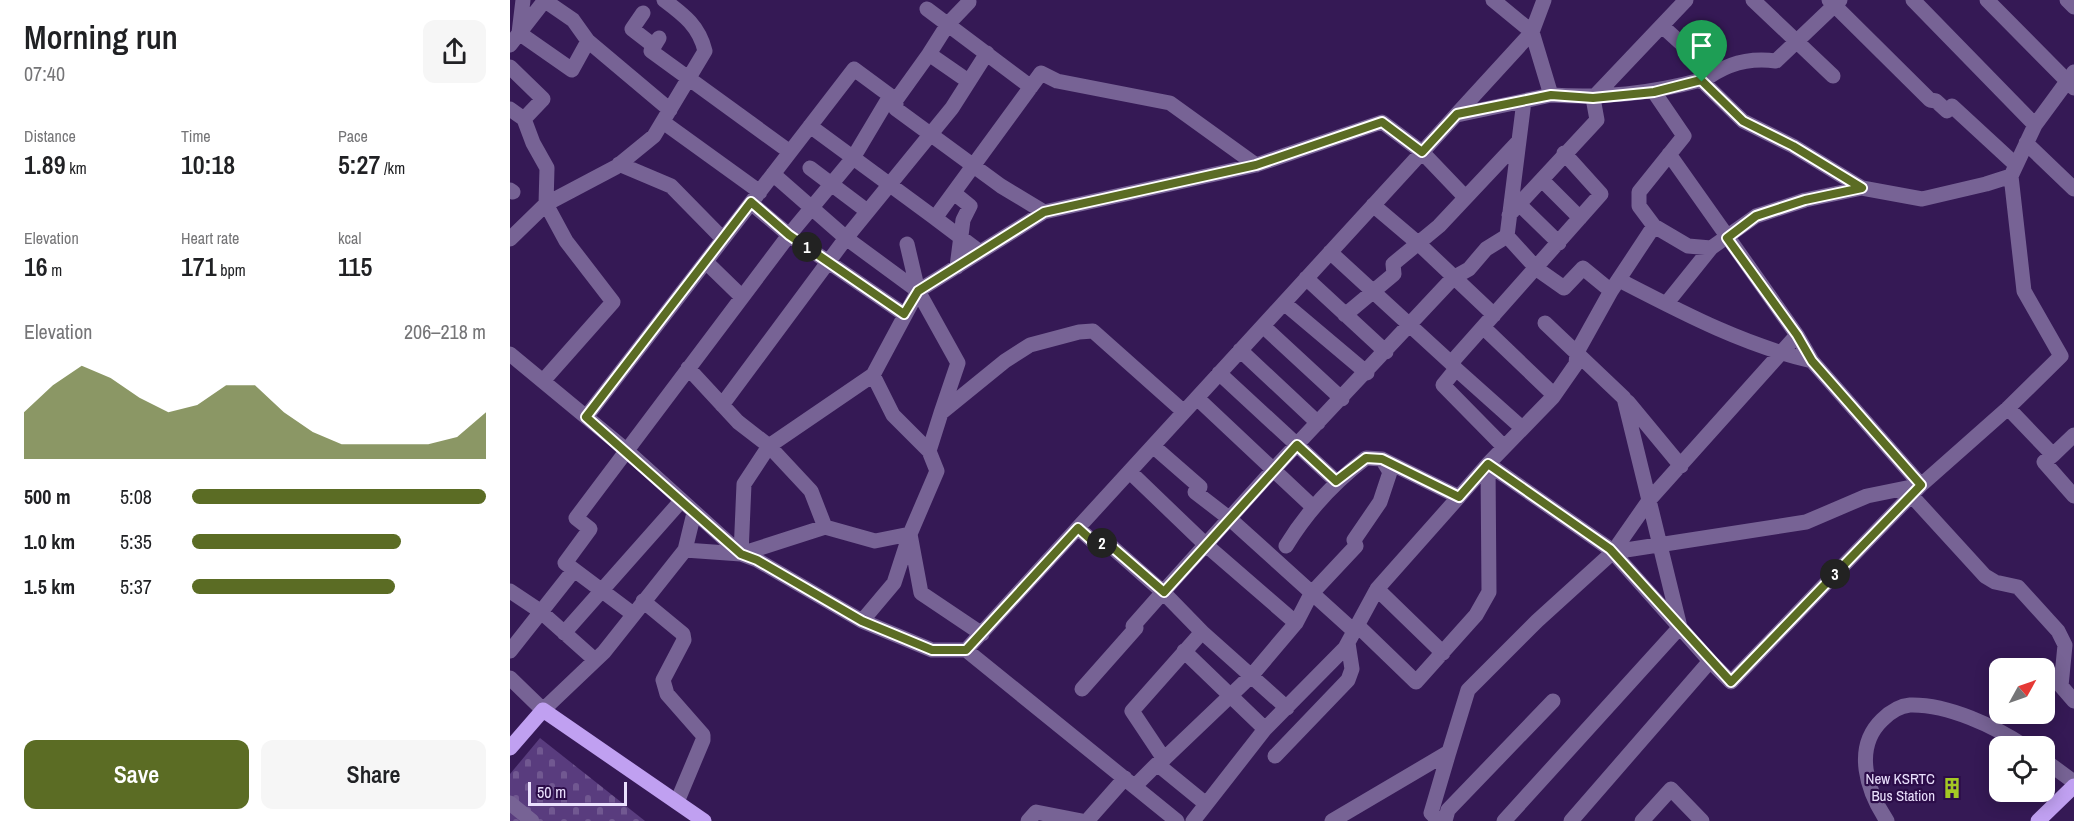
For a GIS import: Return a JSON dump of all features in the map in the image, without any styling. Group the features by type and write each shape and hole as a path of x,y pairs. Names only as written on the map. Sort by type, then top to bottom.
{"main road":[{"path":"510,748 543,710 704,821"},
{"path":"2037,821 2072,789"}],"street":[{"path":"515,39 523,0"},
{"path":"515,39 544,0 573,20 588,41 755,197 789,235 904,314"},
{"path":"512,235 546,204 619,164 654,136 705,51 701,34 687,17 664,0"},
{"path":"1493,0 1532,32 1551,95"},
{"path":"966,650 1532,32 1544,0"},
{"path":"1593,98 1686,0"},
{"path":"1753,0 1833,76"},
{"path":"1913,0 2035,124"},
{"path":"1987,0 2072,80 2035,124 2014,170 2024,291 2061,356"},
{"path":"2067,0 2074,7"},
{"path":"969,2 948,24 896,100 896,109 973,166 1044,212"},
{"path":"1457,114 1551,95 1593,98 1654,92 1701,80 1754,58 1776,61 1834,2 1930,100 1936,101 1947,111 1952,106 2014,170"},
{"path":"927,9 1031,87"},
{"path":"643,13 632,29 656,42 651,51 790,152"},
{"path":"1662,26 1708,77 1743,121 1793,146 1862,188 1922,199 1986,184 2014,170"},
{"path":"515,39 572,70 588,41"},
{"path":"722,405 846,238 952,108 987,53"},
{"path":"928,54 968,81"},
{"path":"510,67 543,99 524,119"},
{"path":"586,417 854,69 896,100"},
{"path":"935,218 1041,73 1057,81 1170,103 1256,165"},
{"path":"1654,92 1684,136 1639,192 1639,206 1654,226 1688,246 1711,248"},
{"path":"1514,209 1597,120 1593,98"},
{"path":"633,615 602,589 565,563 590,529 576,518 812,205 853,158 887,101 896,100"},
{"path":"1082,689 1137,628 1133,626 1273,470 1367,373 1453,278 1470,269 1486,249 1507,236 1514,209 1518,142 1524,101"},
{"path":"510,109 524,119 533,143 547,168 546,204 566,241 613,302 543,381"},
{"path":"741,554 744,484 769,446 873,375 918,291 1044,212 1256,165 1382,122 1422,152 1465,197"},
{"path":"810,126 980,252"},
{"path":"1345,315 1394,274 1393,264 1419,244 1518,142"},
{"path":"2026,142 2074,189"},
{"path":"1504,447 1443,385 1453,366 1483,327 1537,269 1601,194 1564,153"},
{"path":"1669,154 1797,335 1812,361 1985,576 1995,582 2018,586 2058,631 2065,645 2061,686 2074,701"},
{"path":"619,164 671,186 723,239"},
{"path":"810,168 832,182 867,211"},
{"path":"773,174 812,205 846,238 918,291"},
{"path":"1542,180 1581,218"},
{"path":"1666,304 1711,248 1756,216 1805,200 1862,188"},
{"path":"954,193 970,206 963,220 957,267"},
{"path":"1373,205 1419,244 1494,315"},
{"path":"1514,209 1559,243"},
{"path":"1193,821 1265,729 1354,634 1377,589 1488,464 1554,395 1576,364 1577,352 1615,286 1654,226"},
{"path":"1507,236 1537,269 1564,288 1582,268 1615,286 1666,304 1709,326 1781,354 1812,361"},
{"path":"907,244 918,291 958,363 929,451"},
{"path":"1330,252 1522,428"},
{"path":"705,261 742,297"},
{"path":"1306,278 1386,352"},
{"path":"1284,303 1367,373"},
{"path":"1545,323 1624,398 1681,466"},
{"path":"1263,326 1342,399"},
{"path":"1483,327 1554,395"},
{"path":"941,413 1005,361 1030,345 1079,332 1093,331 1184,412"},
{"path":"1439,821 1431,813 1468,690 1537,621 1613,552 1650,499 1797,335"},
{"path":"1488,464 1613,552 1731,682 1916,490 2074,346"},
{"path":"1240,350 1318,423"},
{"path":"510,354 626,450 741,554"},
{"path":"688,368 738,422 769,446 811,491 825,527"},
{"path":"1219,373 1336,481"},
{"path":"862,621 894,583 910,534 937,471 929,451 892,415 873,375"},
{"path":"1197,398 1313,507"},
{"path":"1624,398 1680,627"},
{"path":"2008,408 2053,455"},
{"path":"2074,435 2044,462 2074,495"},
{"path":"1153,446 1200,487 1195,492 1230,519 1354,634 1416,682 1476,615 1489,591 1488,464"},
{"path":"1286,546 1313,507 1336,481 1366,458 1382,459 1459,497"},
{"path":"1087,821 1130,782 1161,761 1252,675 1296,623 1311,594 1356,546 1354,540 1380,502 1390,472 1382,459"},
{"path":"1130,472 1206,545 1296,623"},
{"path":"1613,552 1806,522 1867,496 1916,490"},
{"path":"564,633 681,501"},
{"path":"510,678 543,710 595,660 685,550 694,513"},
{"path":"741,554 825,527 874,542 910,534"},
{"path":"1078,528 1098,546 1104,540 1164,592 1202,632 1287,708"},
{"path":"910,534 921,592 982,634"},
{"path":"685,550 741,554 757,560 862,621 932,650 966,650 1177,821"},
{"path":"510,651 574,570"},
{"path":"1377,589 1443,653"},
{"path":"510,591 540,611 595,660"},
{"path":"643,601 683,634 684,640 663,680 667,694 703,735 703,740 677,802"},
{"path":"1504,821 1680,627"},
{"path":"1202,632 1132,711 1161,761 1206,804"},
{"path":"1275,756 1348,681 1352,669 1354,634"},
{"path":"1184,651 1265,729"},
{"path":"1571,821 1710,661"},
{"path":"1445,821 1448,810 1552,701"},
{"path":"1887,821 1875,803 1867,776 1866,755 1868,740 1875,728 1895,709 1907,705 1932,706 1960,715 2003,736"},
{"path":"1332,821 1449,752"},
{"path":"2055,771 2072,789"},
{"path":"1642,821 1671,789 1702,821"},
{"path":"510,803 532,821"},
{"path":"1028,821 1036,812 1082,821"}],"green space":[{"path":"540,738 645,821 510,821 510,774"}],"place":[{"name":"New KSRTC Bus Station","path":"1952,788"}],"route":[{"path":"1701,80 1702,82 1743,121 1793,146 1862,188 1805,200 1756,216 1727,238 1797,335 1812,361 1921,485 1731,682 1610,549 1488,464 1459,497 1382,459 1366,458 1336,481 1297,445 1164,592 1104,540 1098,546 1078,528 966,650 932,650 862,621 757,560 741,554 586,417 751,202 789,235 904,314 918,291 1044,212 1256,165 1382,122 1422,152 1457,114 1551,95 1593,98 1654,92 1701,80"}]}
